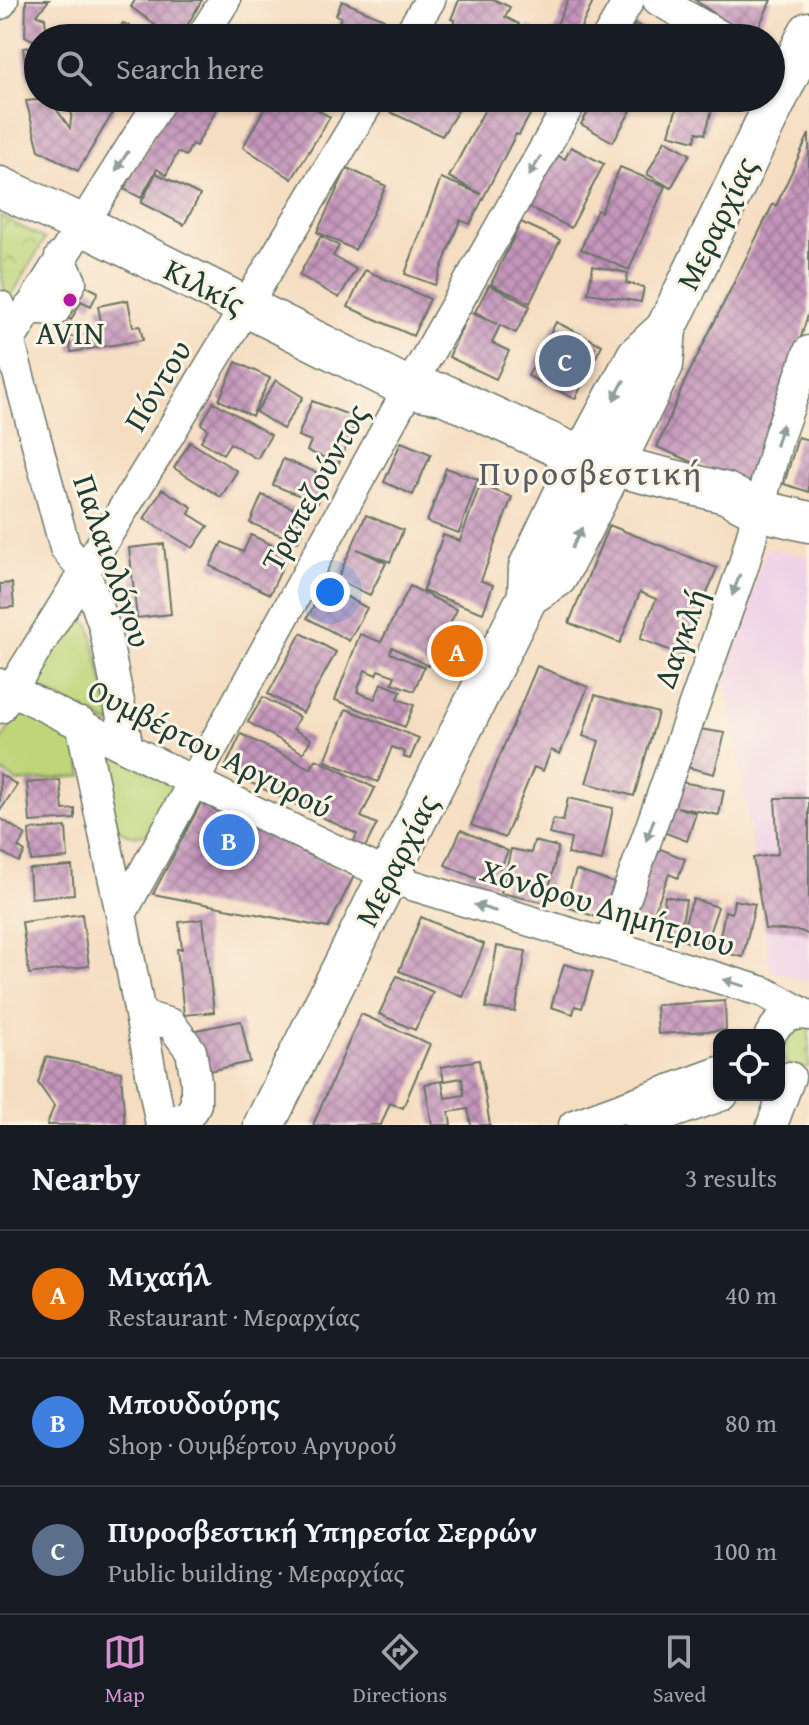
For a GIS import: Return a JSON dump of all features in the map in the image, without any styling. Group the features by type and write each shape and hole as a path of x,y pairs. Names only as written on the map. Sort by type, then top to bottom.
{"main road":[{"name":"Μεραρχίας","path":"789,72 809,32"},
{"name":"Μεραρχίας","path":"264,1125 528,596 557,577 592,473 637,356 666,329 770,112"},
{"name":"Κιλκίς","path":"0,187 81,224 409,388 443,394 592,473 723,516 758,510"},
{"path":"758,510 809,522"}],"street":[{"path":"210,24 225,0"},
{"path":"415,24 430,0"},
{"path":"615,24 629,0"},
{"path":"658,0 700,24"},
{"path":"14,307 60,257 153,112"},
{"name":"Πόντου","path":"4,694 85,572 363,112"},
{"name":"Τραπεζούντος","path":"121,914 409,388 565,112"},
{"name":"Παλαιολόγου","path":"14,307 8,343 65,548 85,572 109,644 128,748"},
{"name":"Δαγκλή","path":"609,945 744,564 779,435 809,351"},
{"name":"Ουμβέρτου Αργυρού","path":"4,694 81,723 194,782 388,876"},
{"path":"81,723 161,1125 188,1116 196,1104 191,1051 171,1024 140,1015"},
{"name":"Χόνδρου Δημήτριου","path":"388,876 764,992 807,1014"},
{"path":"775,1029 786,1017 807,1014"},
{"path":"574,1125 713,1074"},
{"path":"772,1125 788,1075"},
{"path":"639,1125 713,1099"}],"shaded area":[{"path":"767,548 809,557 809,983 771,970 725,671"}],"green space":[{"path":"0,216 45,239 7,303 0,267"},
{"path":"71,617 80,618 90,625 113,726 32,684"},
{"path":"22,705 75,731 83,776 18,782 0,770 0,743"},
{"path":"99,745 176,787 149,834 131,835 116,827"},
{"path":"809,1026 809,1067 792,1066 785,1060 787,1030"}],"building":[{"path":"26,0 49,0 37,15 45,18 46,24 25,24"},
{"path":"135,0 202,0 188,24 154,24 131,7"},
{"path":"459,0 495,0 510,7 505,17 519,24 453,24 455,20 451,19"},
{"path":"568,0 594,0 583,24 557,24"},
{"path":"695,0 771,0 760,24 729,24"},
{"path":"342,1 384,19 382,24 338,24 341,17 336,15"},
{"path":"29,112 58,112 70,128 72,112 113,112 78,171 39,150"},
{"path":"166,112 215,112 196,146 192,144 186,156 178,152 166,175 157,169 141,198 124,189"},
{"path":"262,112 322,112 330,117 292,179 243,147"},
{"path":"390,112 457,112 442,136"},
{"path":"484,112 531,112 519,135 516,134 470,224 460,220 435,285 405,274 441,178 481,194 449,177"},
{"path":"588,112 630,112 613,142 581,124"},
{"path":"675,112 711,112 705,134 697,132 695,141 669,134"},
{"path":"809,134 809,311 776,419 748,486 657,447 685,381 773,204 776,206"},
{"path":"665,140 690,154 671,188 647,174"},
{"path":"571,147 604,164 571,228 527,206 554,154 565,159"},
{"path":"620,167 665,186 629,270 581,249"},
{"path":"347,168 386,186 355,250 317,232"},
{"path":"156,173 200,195 184,225 141,203"},
{"path":"521,222 560,240 530,303 491,284"},
{"path":"321,236 339,246 333,256 356,269 339,298 299,275"},
{"path":"593,266 628,273 626,283 644,287 641,302 588,293"},
{"path":"365,270 430,299 413,336 348,307"},
{"path":"69,277 98,292 91,306 81,301 71,320 52,311"},
{"path":"489,285 530,306 516,333 500,325 492,343 509,351 496,379 449,357 469,312 497,324 475,312"},
{"path":"128,300 133,327 140,326 143,340 71,352 69,337 103,332 98,306"},
{"path":"556,322 602,345 575,399 528,376"},
{"path":"236,362 270,378 252,416 219,400"},
{"path":"276,380 303,397 283,429 256,412"},
{"path":"312,401 357,418 339,463 307,451 311,441 298,436"},
{"path":"214,402 271,435 257,459 230,443 223,454 201,441 208,429 201,424"},
{"path":"798,437 809,440 809,492 784,484"},
{"path":"190,442 237,471 221,497 174,468"},
{"path":"401,442 431,454 413,495 384,482"},
{"path":"283,459 328,477 318,503 273,485"},
{"path":"446,468 478,479 459,533 427,522"},
{"path":"480,485 512,497 481,581 493,585 483,613 423,591 443,535 460,541"},
{"path":"162,489 192,507 189,514 208,526 193,548 144,519"},
{"path":"262,495 309,515 298,542 250,523"},
{"path":"366,515 403,530 390,562 357,549 386,563 370,595 337,580"},
{"path":"609,525 717,568 682,655 640,639 656,599 640,592 620,643 569,623"},
{"path":"251,535 289,553 270,594 210,566 222,542 243,552"},
{"path":"164,544 171,614 137,618 129,548"},
{"path":"12,583 14,607 0,608 0,584"},
{"path":"325,585 367,608 349,641 307,618"},
{"path":"410,586 457,610 428,666 392,647 390,653 424,667 414,691 392,683 395,676 378,670 376,675 365,670 357,692 375,699 381,683 401,691 398,699 414,705 405,727 335,700 360,634 381,642"},
{"path":"301,633 336,652 303,713 268,694"},
{"path":"537,666 588,687 560,754 551,750 543,771 534,767 505,838 471,825"},
{"path":"595,695 658,713 634,796 586,783 599,741 583,736"},
{"path":"263,697 299,717 293,729 311,739 303,753 248,722"},
{"path":"346,709 419,738 410,759 404,757 405,752 392,747 378,782 325,761"},
{"path":"693,728 725,733 714,774 676,764"},
{"path":"241,734 311,769 316,759 375,788 361,817 377,824 363,851 352,846 357,834 224,770"},
{"path":"0,774 17,785 0,811"},
{"path":"60,780 63,810 75,809 75,819 30,822 27,783"},
{"path":"676,781 724,790 719,815 677,807 696,813 687,841 655,829"},
{"path":"568,798 613,808 602,861 568,854 571,839 549,834 553,819 563,821"},
{"path":"775,798 809,798 809,935 801,931 765,929 753,858 778,854"},
{"path":"201,803 354,876 328,928 153,894"},
{"path":"0,818 26,835 18,847 25,852 19,862 0,851"},
{"path":"66,827 68,858 31,861 29,830"},
{"path":"461,830 508,851 493,886 445,865"},
{"path":"534,841 558,847 546,903 501,893 511,849 531,853"},
{"path":"646,843 685,859 678,878 669,874 649,925 625,916"},
{"path":"72,866 74,894 31,898 29,869"},
{"path":"576,870 614,883 602,919 564,906"},
{"path":"665,896 686,900 679,939 660,937"},
{"path":"693,899 718,907 704,948 679,939"},
{"path":"734,900 755,904 743,957 717,951 725,911 732,913"},
{"path":"82,914 89,966 29,974 22,922"},
{"path":"421,917 484,944 463,997 399,971"},
{"path":"203,919 214,1012 184,1015 177,949 182,949 179,922"},
{"path":"497,946 526,951 515,1012 486,1008"},
{"path":"564,964 593,972 582,1008 575,1006 573,1014 551,1007"},
{"path":"397,976 433,992 415,1030 379,1014"},
{"path":"725,1001 726,1029 658,1034 656,1005"},
{"path":"361,1014 430,1044 403,1108 390,1103 381,1125 313,1125"},
{"path":"241,1021 250,1062 200,1073 191,1031"},
{"path":"46,1057 121,1072 125,1125 47,1125 54,1106 38,1083"},
{"path":"479,1060 490,1125 471,1125 468,1109 449,1112 451,1125 432,1125 425,1084 442,1081 445,1098 464,1095 462,1078 444,1081 441,1067"}],"place":[{"name":"AVIN","path":"70,300"},
{"name":"Πυροσβεστική Υπηρεσία Σερρών","path":"565,361"},
{"name":"Μιχαήλ","path":"457,651"},
{"name":"Μπουδούρης","path":"229,840"}],"district":[{"name":"Πυροσβεστική","path":"591,472"}]}
